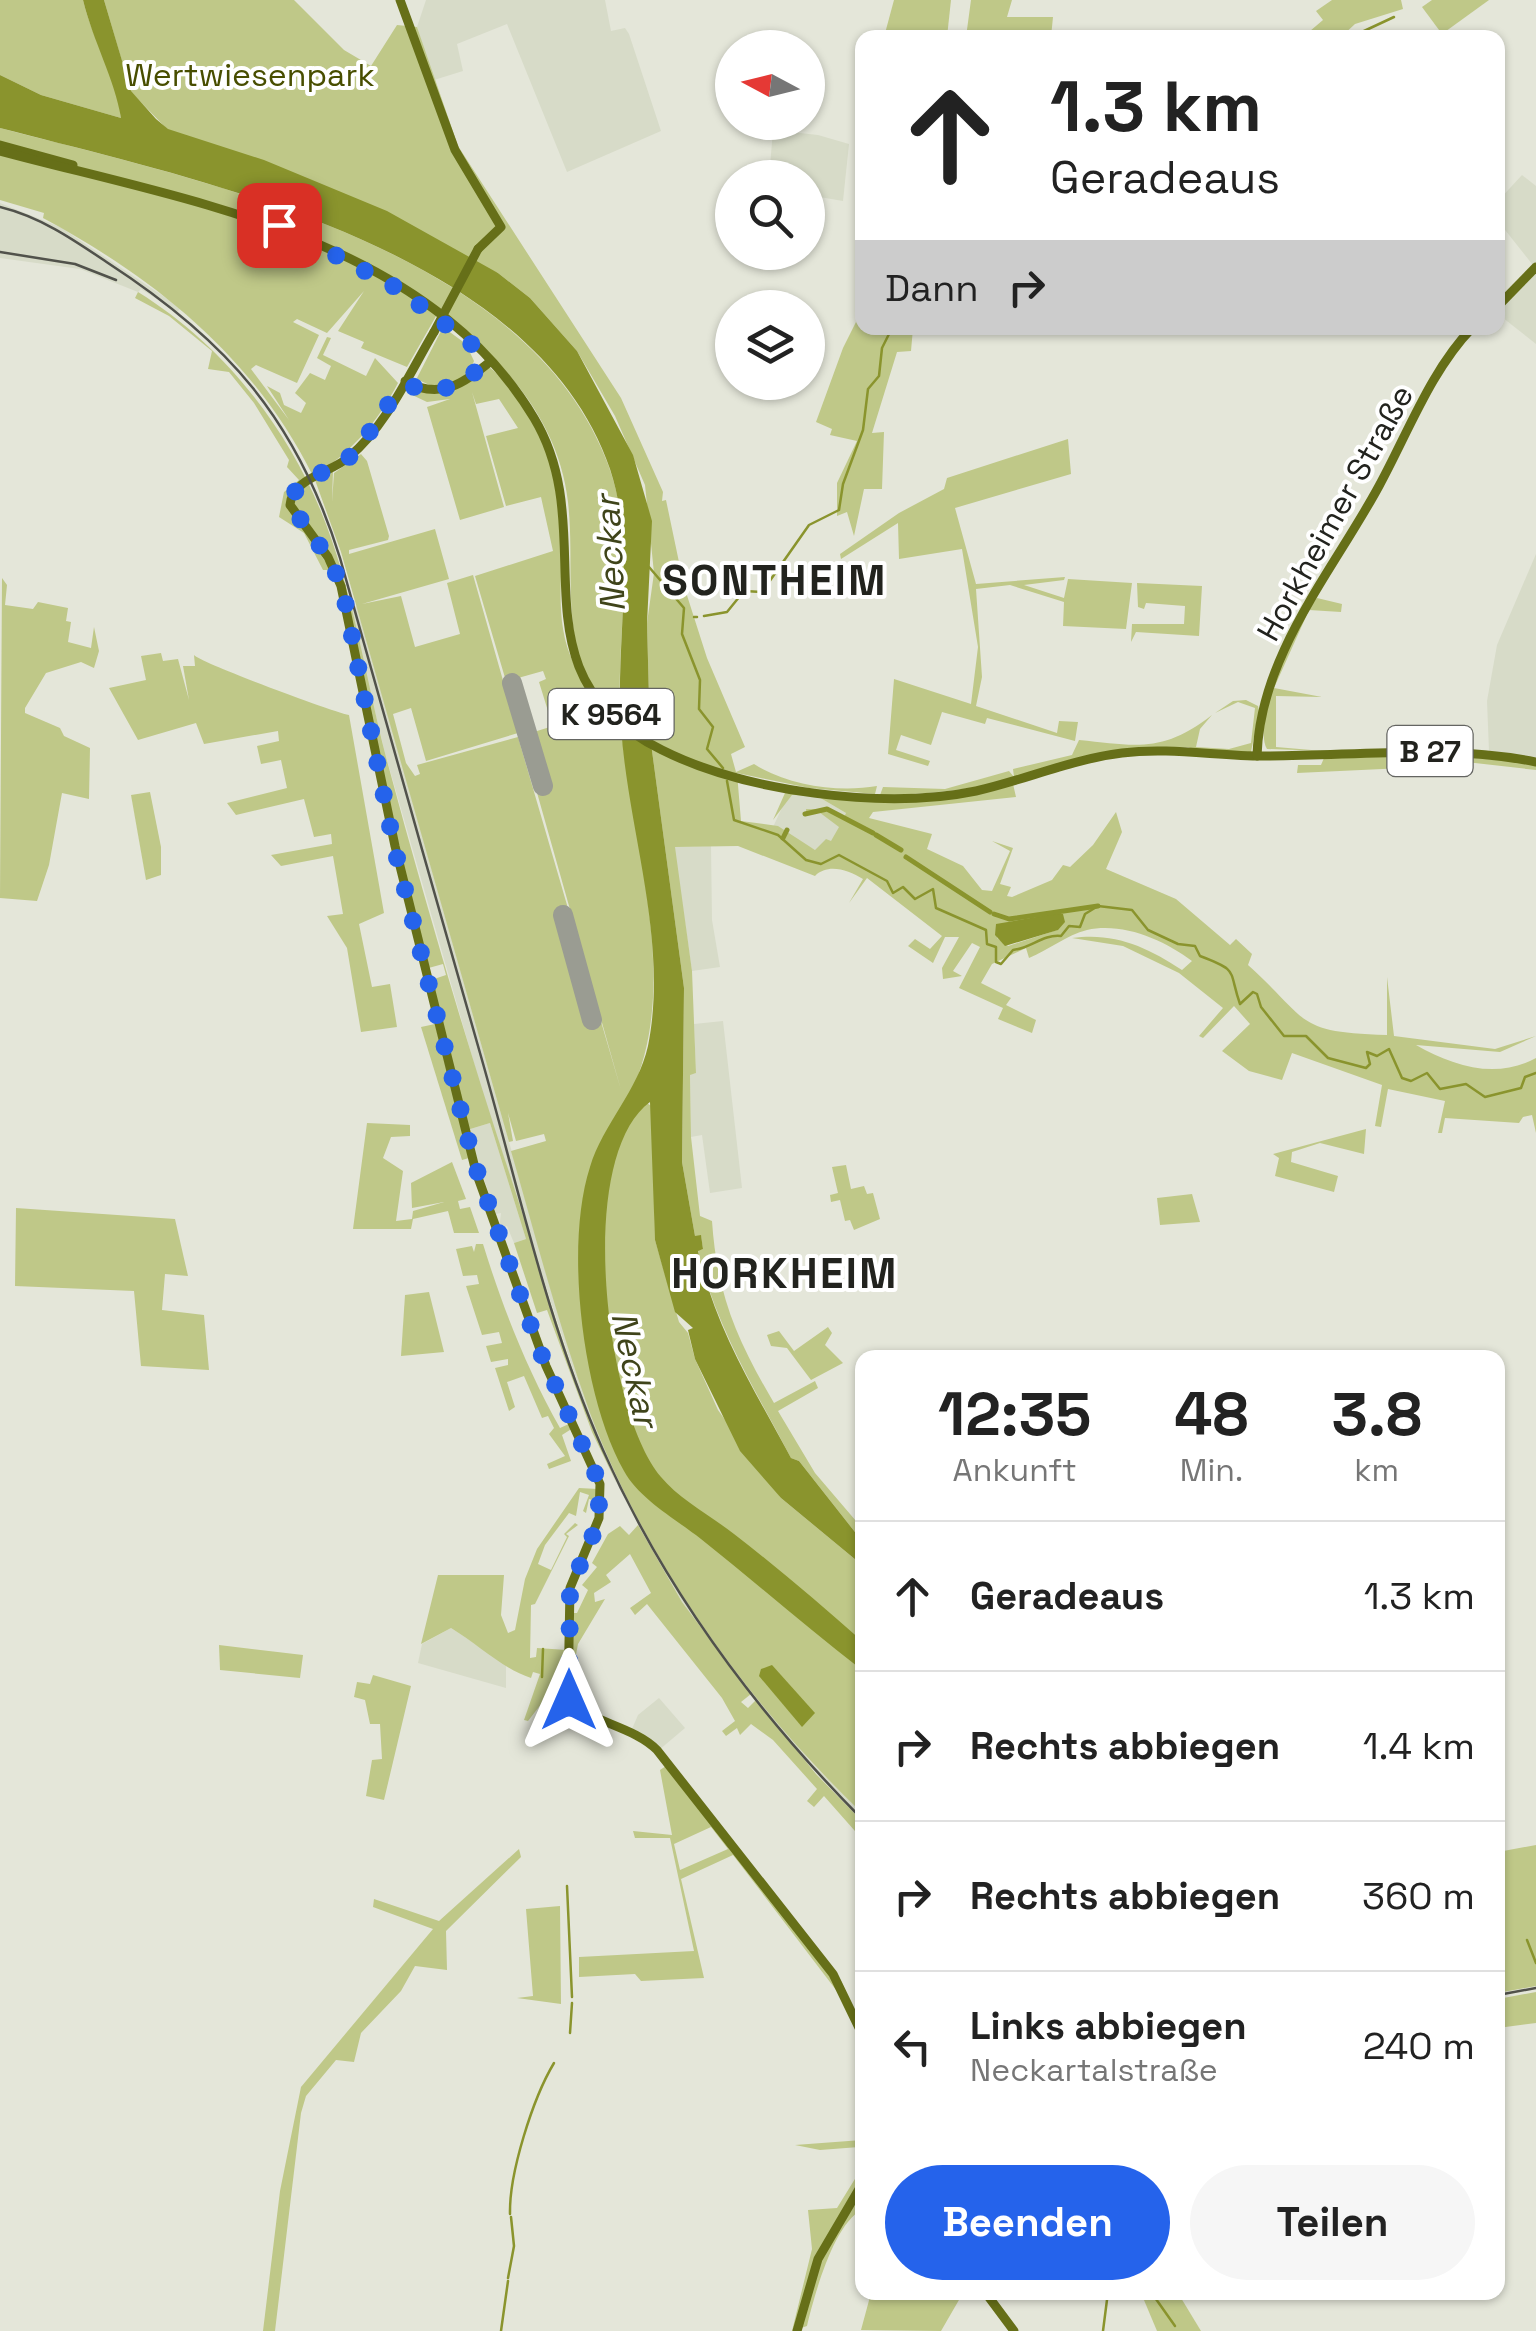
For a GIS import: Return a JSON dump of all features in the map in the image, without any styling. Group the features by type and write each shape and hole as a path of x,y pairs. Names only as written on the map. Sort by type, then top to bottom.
{"main road":[{"path":"400,0 455,150 500,224"},
{"name":"K 9564","path":"0,148 244,214 310,239 409,296 478,349 536,420 556,469 565,520 564,601 571,647 583,677 605,708 640,739 676,757 741,778 825,792 916,798 970,792 1086,760 1147,751 1260,750"},
{"path":"489,208 487,230 478,249 398,393 347,459 298,488 290,498 291,510 336,572 350,617 394,846 465,1130 534,1334 600,1484 598,1523 570,1589 569,1700 641,1736 656,1750 833,1974 855,2020"},
{"path":"487,230 500,224"},
{"path":"478,249 500,224"},
{"path":"1505,299 1536,266"},
{"name":"Horkheimer Straße","path":"1260,750 1264,705 1307,604 1381,483 1452,352 1466,335"},
{"path":"476,370 478,349"},
{"path":"398,393 416,387 456,387 489,360"},
{"path":"407,379 416,387"},
{"path":"407,379 428,389"},
{"name":"B 27","path":"1260,750 1278,756 1464,752 1536,762"},
{"path":"797,2331 818,2259 855,2196"},
{"path":"991,2300 1014,2331"}],"shaded area":[{"path":"83,0 104,0 131,91 168,129 264,160 387,211 498,273 530,298 577,351 633,455 652,521 647,623 650,736 684,988 682,1162 695,1236 701,1235 703,1249 698,1251 714,1306 750,1382 791,1458 799,1461 855,1532 855,1559 781,1498 740,1451 695,1359 688,1330 693,1328 675,1312 655,1240 650,1102 626,1132 612,1175 606,1228 606,1286 613,1345 625,1399 642,1445 661,1477 855,1635 855,1664 639,1491 610,1441 588,1364 579,1279 582,1200 596,1151 629,1093 648,1046 654,966 621,727 624,564 618,500 610,469 570,393 511,330 437,278 352,235 261,200 0,128 0,75 41,95 121,118"},
{"path":"426,0 605,0 611,31 625,28 629,34 661,131 567,172 507,24 457,44 463,71 434,80 417,27"},
{"path":"825,137 849,144 843,201 825,198 825,160 770,160 772,140"},
{"path":"1522,175 1536,186 1536,269 1505,230 1505,193"},
{"path":"0,203 60,227 181,308 177,312 141,289 138,292 80,269 0,258"},
{"path":"1536,274 1536,344 1505,320 1505,301"},
{"path":"1536,554 1536,759 1489,751 1487,701 1497,645"},
{"path":"357,606 557,1311 604,1446 639,1521 697,1614 810,1761 855,1806 855,1814 792,1747 682,1602 633,1515 594,1433 483,1095 385,753 350,608"},
{"path":"788,795 817,796 846,813 827,852 815,850 773,827"},
{"path":"711,846 712,920 720,967 692,971 674,847"},
{"path":"1063,914 1065,922 1058,930 1005,946 995,935 996,924"},
{"path":"723,1021 742,1188 710,1193 702,1135 691,1137 690,1074 696,1073 694,1024"},
{"path":"490,1123 526,1239 514,1243 507,1226 499,1229 501,1213 496,1214 467,1130"},
{"path":"451,1628 506,1666 506,1688 418,1663 422,1644"},
{"path":"772,1665 815,1713 802,1727 759,1676 761,1669"},
{"path":"659,1698 685,1728 659,1750 632,1729 638,1715"}],"green space":[{"path":"0,0 83,0 115,89 121,118 41,95 0,75"},
{"name":"Wertwiesenpark","path":"104,0 294,0 344,50 371,66 397,25 417,27 458,146 621,398 663,492 684,586 707,658 745,747 731,754 736,772 754,764 813,786 877,786 875,794 809,788 737,773 741,821 778,826 815,850 826,839 831,841 839,827 819,812 806,815 806,809 827,809 844,817 846,813 817,796 792,795 773,820 785,793 873,801 1013,784 1016,797 873,812 869,818 932,834 927,849 963,866 982,890 992,891 1010,851 992,841 1013,848 1000,884 1011,887 1007,896 1012,897 1052,880 1063,865 1070,867 1093,845 1116,812 1122,832 1106,869 1176,899 1230,945 1236,939 1252,954 1248,965 1295,1011 1319,1027 1387,1035 1387,977 1394,1036 1495,1049 1536,1036 1500,1052 1416,1045 1475,1068 1506,1068 1536,1058 1536,1133 1532,1115 1523,1117 1519,1123 1445,1118 1442,1133 1438,1133 1445,1101 1388,1089 1381,1127 1375,1126 1382,1085 1292,1053 1282,1080 1249,1071 1222,1051 1250,1024 1234,1006 1203,1038 1199,1036 1223,1008 1179,973 1123,946 1072,938 1102,937 1130,943 1182,970 1192,961 1169,946 1129,931 1087,930 1029,958 1026,948 992,964 981,983 1011,998 1006,1005 1036,1020 1032,1033 998,1019 1003,1008 959,988 980,947 972,943 953,971 962,976 943,979 942,968 959,937 945,937 933,963 908,946 915,939 930,949 942,936 867,878 849,903 863,879 845,871 826,870 815,876 738,846 675,847 692,971 696,1073 690,1075 691,1137 700,1216 712,1221 719,1272 731,1316 774,1403 815,1381 818,1388 778,1411 815,1473 855,1520 855,1532 799,1461 791,1458 725,1331 698,1250 703,1249 701,1236 695,1236 682,1162 684,988 650,736 647,623 654,573 645,485 615,416 577,351 530,298 498,273 168,130 131,92","holes":["1053,914 1057,930 1008,946 997,938 996,925"]},
{"path":"894,0 951,0 948,30 886,30"},
{"path":"971,0 1012,0 1007,17 1053,17 1052,30 967,30"},
{"path":"1332,0 1401,0 1403,9 1355,24 1349,30 1311,30 1323,20 1316,11"},
{"path":"1432,0 1489,0 1448,30 1439,30 1422,7"},
{"path":"0,128 169,172 260,200 350,235 434,277 508,328 568,391 609,467 623,533 622,736 650,916 653,962 652,1007 645,1051 631,1093 653,1107 655,1240 679,1322 688,1333 718,1410 781,1498 855,1559 855,1806 779,1725 704,1628 640,1523 590,1413 511,1151 546,1141 544,1134 516,1141 508,1113 513,1141 509,1142 341,552 315,480 333,471 332,502 334,473 361,454 367,461 389,536 388,540 349,550 349,554 435,529 449,579 362,604 401,596 415,647 460,634 447,583 473,575 518,733 426,761 411,708 393,714 406,763 415,776 420,774 417,765 518,737 621,1090 521,736 614,707 552,724 539,682 546,679 543,671 518,678 532,730 521,732 475,576 553,551 541,497 506,506 486,436 518,428 499,399 476,404 472,392 504,507 460,520 427,407 450,399 427,402 408,393 450,393 489,367 522,403 535,425 553,474 561,525 562,622 574,664 580,661 571,601 568,502 553,444 540,418 505,370 439,311 407,367 361,348 364,342 338,331 364,291 327,333 297,319 293,322 319,335 297,383 256,365 251,369 289,420 267,386 280,393 284,405 301,413 306,403 295,393 310,373 325,380 331,366 317,358 327,337 331,338 323,355 366,376 375,358 398,383 362,436 313,476 262,395 199,326 125,268 43,218 44,213 0,200"},
{"path":"138,292 195,335 221,359 245,386 287,445 320,509 350,601 386,757 457,1008 570,1362 617,1484 592,1432 547,1310 537,1313 514,1243 526,1239 490,1123 467,1130 428,981 446,975 443,964 425,969 339,572 312,542 331,570 323,570 304,533 279,517 284,492 299,480 287,467 289,460 254,403 229,372 208,369 212,351 169,316 135,298"},
{"path":"855,324 855,335 912,335 911,351 897,352 872,433 884,432 882,489 864,489 854,536 847,512 837,516 837,483 857,441 830,435 832,429 816,422"},
{"path":"443,327 466,344 474,361 464,376 441,386 417,378"},
{"path":"1068,439 1071,474 955,508 976,584 1065,577 1024,585 1064,598 1068,579 1132,583 1126,629 1063,626 1064,602 1010,585 976,589 982,677 976,706 1057,733 1059,721 1078,722 1075,741 987,718 985,724 942,712 931,745 901,735 896,750 930,761 928,766 888,754 894,679 971,704 978,647 962,549 899,559 898,523 841,559 840,554 899,513 944,489 947,478"},
{"path":"2,578 7,585 5,605 33,609 38,602 68,608 68,642 91,648 94,627 99,651 94,668 81,662 46,673 25,708 25,713 60,728 64,736 90,748 89,799 62,793 49,865 37,901 0,898"},
{"path":"1137,583 1202,586 1199,636 1136,632 1131,642 1132,624 1184,624 1185,606 1146,603 1144,609 1138,607"},
{"path":"1317,598 1342,604 1341,612 1309,610 1274,688 1322,697 1276,696 1276,747 1323,751 1267,749 1265,717 1278,672 1308,610"},
{"path":"161,653 163,661 178,659 189,700 183,666 195,666 194,655 349,715 384,913 359,924 372,987 390,984 397,1027 361,1032 347,948 327,916 343,914 333,856 281,866 271,855 332,844 331,834 314,837 304,799 236,815 227,803 287,788 281,760 261,764 257,746 279,741 278,731 204,744 196,723 138,740 109,688 146,680 141,656"},
{"path":"1246,700 1258,706 1259,711 1251,752 1164,748 988,785 927,793 880,795 883,787 945,789 1009,771 1014,777 1013,769 1072,755 1079,740 1134,745 1164,741 1212,715 1200,729 1196,747 1229,749 1251,743 1255,708 1238,702 1215,713 1233,701"},
{"path":"1415,753 1536,763 1536,770 1431,758 1404,768 1297,773 1298,765 1321,765 1324,758"},
{"path":"150,792 161,847 161,875 146,880 131,795"},
{"path":"435,1024 469,1158 462,1160 421,1027"},
{"path":"367,1123 410,1125 410,1136 391,1137 383,1158 403,1171 396,1221 412,1219 413,1211 444,1202 412,1208 411,1183 452,1162 466,1199 458,1201 460,1209 470,1207 479,1233 454,1233 448,1211 413,1219 411,1229 353,1229"},
{"path":"1366,1129 1364,1154 1320,1143 1292,1152 1291,1162 1338,1176 1334,1192 1275,1176 1279,1158 1273,1154"},
{"path":"846,1165 851,1189 864,1186 867,1194 873,1193 880,1219 854,1230 850,1220 845,1221 840,1200 831,1202 830,1195 838,1193 832,1167"},
{"path":"1192,1194 1200,1222 1160,1225 1157,1198"},
{"path":"16,1208 175,1219 188,1276 165,1274 162,1310 204,1315 209,1370 141,1366 134,1291 15,1286"},
{"path":"476,1244 483,1244 517,1338 548,1406 560,1428 571,1423 573,1428 562,1435 571,1461 549,1469 547,1464 565,1456 549,1434 554,1428 548,1416 542,1418 524,1376 507,1382 515,1407 509,1411 495,1368 508,1365 508,1359 491,1362 486,1346 502,1343 499,1332 482,1335 466,1286 479,1284 477,1275 463,1276 456,1249 472,1246 474,1252"},
{"path":"429,1292 444,1352 401,1356 405,1295"},
{"path":"828,1327 832,1333 825,1345 843,1363 811,1380 787,1348 771,1346 767,1335 779,1331 794,1351"},
{"path":"579,1488 598,1489 598,1502 589,1499 586,1513 583,1511 589,1495 580,1492 576,1516 569,1513 545,1545 538,1564 551,1570 567,1537 564,1534 575,1523 578,1525 566,1534 569,1536 535,1604 531,1605 530,1658 536,1657 537,1648 567,1650 564,1685 555,1686 528,1721 524,1720 540,1674 533,1672 531,1678 511,1669 451,1628 421,1644 438,1575 504,1575 501,1615 508,1633 515,1630 525,1579 537,1549"},
{"path":"638,1525 682,1602 751,1694 741,1702 748,1708 756,1700 816,1774 855,1814 855,1831 824,1796 814,1807 807,1801 817,1789 773,1740 751,1724 740,1735 737,1728 726,1736 722,1731 735,1721 722,1698 647,1604 635,1615 630,1608 651,1593 630,1554 606,1575 611,1582 594,1593 595,1602 605,1599 578,1644 571,1681 571,1613 577,1613 588,1590 582,1585 597,1567 592,1563 608,1534 620,1526 629,1535"},
{"path":"219,1645 303,1655 300,1678 220,1670"},
{"path":"373,1675 411,1686 384,1800 366,1796 372,1760 382,1759 380,1724 370,1724 365,1700 354,1697 357,1682 370,1684"},
{"path":"669,1764 841,1981 855,2012 855,2025 849,2007 733,1855 681,1879 704,1978 641,1981 635,1974 579,1977 579,1957 694,1951 670,1838 635,1838 633,1831 672,1835 660,1770","holes":["711,1827 728,1849 680,1870 674,1844"]},
{"path":"1536,1845 1536,1986 1505,1992 1505,1851"},
{"path":"519,1849 521,1857 446,1931 447,1970 415,1966 401,1991 361,2033 354,2062 336,2060 306,2096 275,2331 263,2331 280,2191 301,2087 433,1929 373,1907 374,1899 439,1921"},
{"path":"560,1906 561,2004 517,1998 533,1996 526,1909"},
{"path":"1536,1992 1536,2023 1505,2027 1505,1998"},
{"path":"855,2141 855,2147 820,2150 795,2145"},
{"path":"855,2179 855,2215 834,2245 807,2326 792,2331 812,2249 808,2210 837,2208"},
{"path":"869,2300 959,2300 941,2331 861,2330"},
{"path":"1144,2300 1182,2300 1201,2331 1157,2331"}],"waterway":[{"path":"1366,30 1394,17"},
{"path":"704,616 727,612 744,591 762,592 809,525 839,510 843,484 863,430 868,389 879,376 882,348 888,335"},
{"name":"Neckar","path":"649,567 684,608 682,634 700,680 699,709 713,727 707,749 723,768"},
{"path":"727,781 734,820 778,835 806,860 821,864 839,855 887,881 893,893 903,887 915,899 933,889 936,908 986,930 987,944 996,947 996,962 1001,964 1013,950 1061,936 1069,926 1080,927 1085,914 1098,906 1132,910 1148,930 1178,944 1195,946 1200,956 1227,969 1240,1004 1253,992 1257,994 1261,1007 1284,1036 1306,1036 1328,1058 1366,1068 1370,1064 1367,1052 1377,1056 1389,1049 1402,1078 1411,1081 1427,1073 1440,1089 1466,1084 1485,1097 1521,1088 1525,1077 1536,1073"},
{"path":"805,814 827,809 873,833"},
{"path":"783,838 787,830"},
{"path":"876,835 901,850"},
{"path":"906,857 990,912"},
{"path":"994,914 1009,919 1098,906"},
{"path":"542,1677 543,1649"},
{"path":"567,1886 572,1997"},
{"path":"1527,1940 1536,1963"},
{"path":"570,2033 572,2003"},
{"path":"510,2214 524,2136 554,2063"},
{"path":"508,2278 514,2246 511,2217"},
{"path":"501,2331 508,2281"},
{"path":"1103,2331 1107,2300"},
{"path":"1157,2300 1175,2326"}],"runway":[{"path":"512,683 543,786"},
{"path":"563,915 592,1020"}],"railway":[{"path":"0,207 70,238 151,292 189,323 253,388 302,465 340,558 536,1257 566,1355 603,1450 654,1551 716,1646 785,1736 855,1812"},
{"path":"0,252 75,264 116,280"},
{"path":"1505,1994 1536,1988"}],"district":[{"name":"SONTHEIM","path":"775,580"},
{"name":"HORKHEIM","path":"785,1273"}],"route":[{"path":"279,225 362,266 438,316 478,349 480,362 475,372 456,387 416,387 398,393 358,448 347,459 294,490 290,505 294,516 328,557 342,586 394,846 473,1159 539,1349 600,1484 598,1523 570,1589 569,1700"}]}
